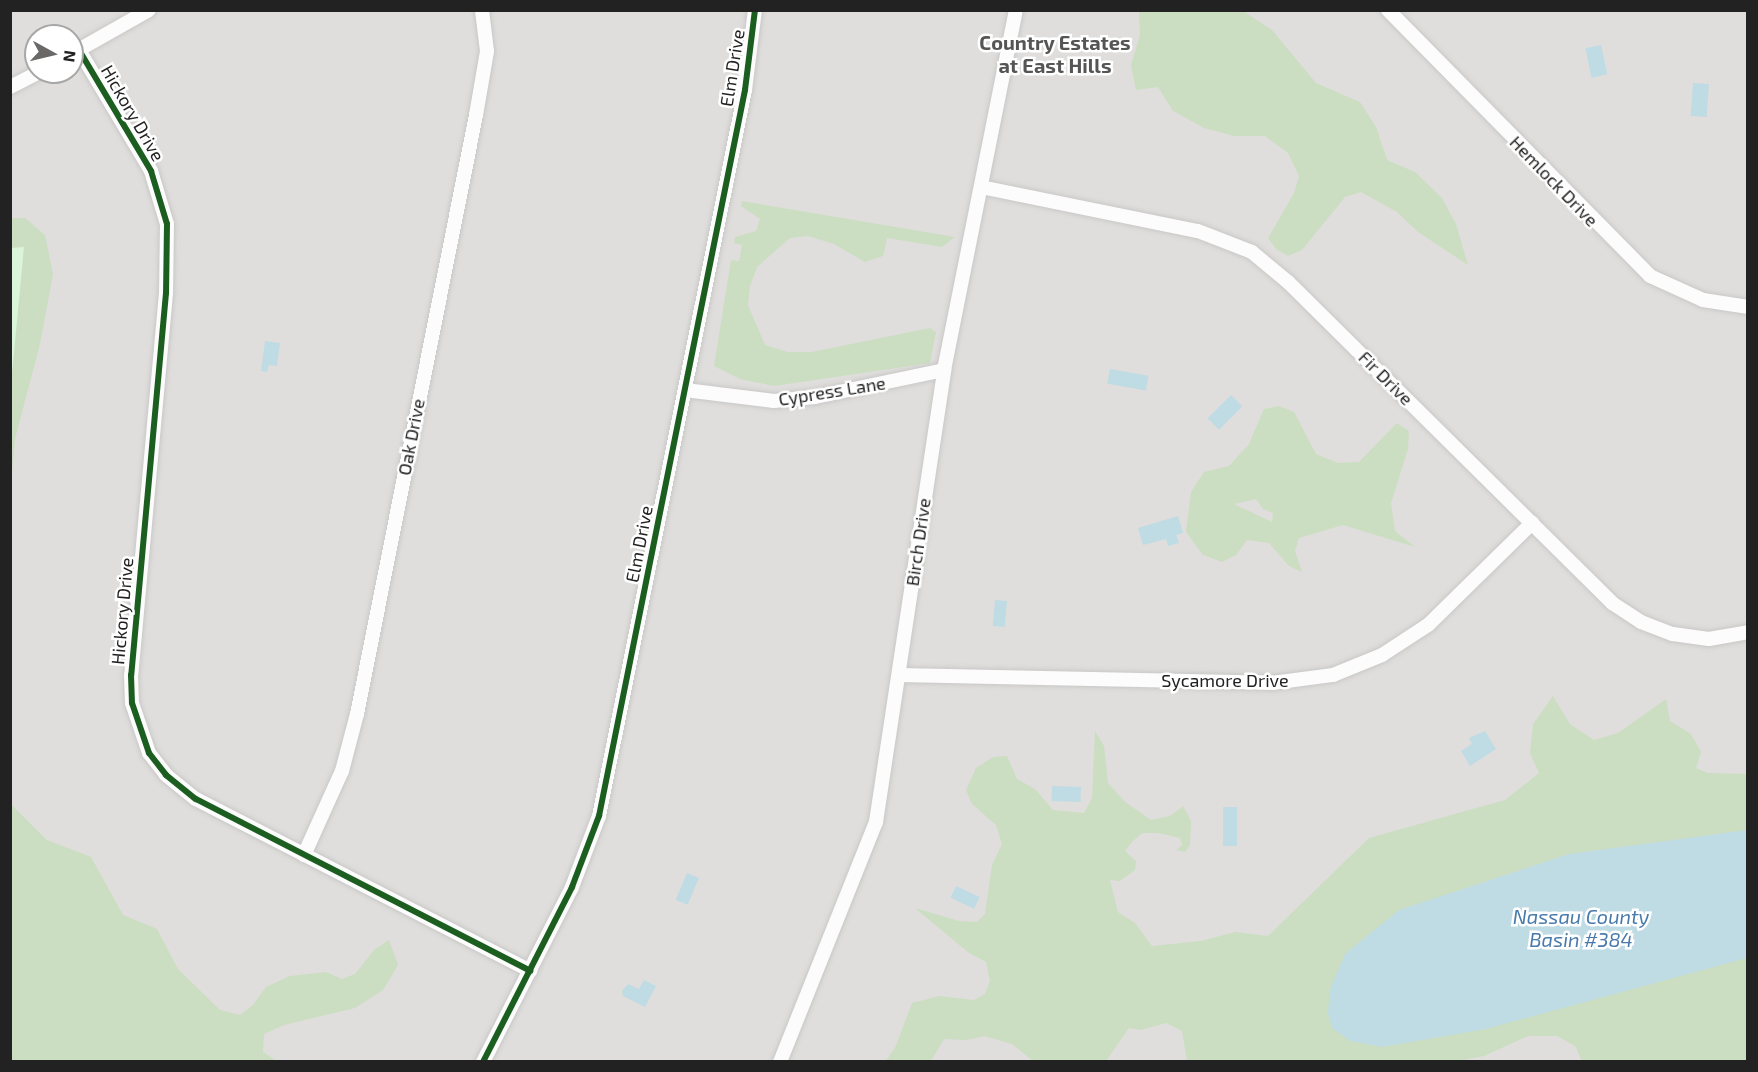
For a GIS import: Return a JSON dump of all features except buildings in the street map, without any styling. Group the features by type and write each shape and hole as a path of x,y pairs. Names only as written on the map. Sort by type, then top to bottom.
{"street":[{"path":"84,47 149,10"},
{"name":"Oak Drive","path":"304,855 342,771 357,714 476,115 487,51 482,10"},
{"name":"Elm Drive","path":"483,1062 572,887 599,816 745,90 755,10"},
{"name":"Birch Drive","path":"780,1062 876,822 944,370 1016,10"},
{"name":"Hemlock Drive","path":"1388,10 1650,276 1703,300 1748,307"},
{"name":"Hickory Drive","path":"84,66 151,171 167,224 166,292 131,675 138,731 148,753 166,775 196,799 530,971"},
{"path":"10,87 24,80"},
{"name":"Fir Drive","path":"981,187 1198,231 1252,252 1288,282 1612,603 1656,630 1709,639 1748,632"},
{"name":"Cypress Lane","path":"685,390 774,401 815,397 944,370"},
{"name":"Sycamore Drive","path":"899,675 1272,683 1333,675 1382,656 1428,624 1532,523"}],"shaded area":[{"name":"Country Estates at East Hills","path":"10,11 1747,11 1747,1061 268,1061 11,804"}],"green space":[{"path":"1139,11 1243,11 1272,30 1316,83 1360,102 1376,127 1387,160 1415,172 1442,198 1456,224 1468,265 1418,232 1397,212 1361,192 1345,197 1302,250 1288,256 1276,249 1268,238 1294,193 1299,176 1288,153 1265,136 1234,136 1204,128 1173,111 1158,87 1136,90 1131,65 1140,35"},
{"path":"742,201 955,237 942,247 887,238 883,256 865,262 834,244 808,236 790,238 757,267 750,286 748,305 765,345 788,352 812,352 930,328 936,332 930,363 774,386 740,379 714,366 731,260 739,261 742,245 734,243 735,237 756,231 760,219 741,206"},
{"path":"11,218 25,218 45,235 53,274 40,344 15,439 11,484"},
{"path":"24,247 11,384 11,248"},
{"path":"1279,406 1294,412 1316,454 1338,463 1359,462 1397,423 1409,431 1408,449 1391,503 1395,531 1415,547 1343,525 1299,538 1295,551 1302,572 1289,566 1269,543 1247,540 1236,555 1222,562 1203,555 1186,532 1191,492 1204,472 1229,466 1249,444 1264,409","holes":["1256,499 1263,509 1273,513 1272,522 1234,504"]},
{"path":"1553,696 1570,724 1594,740 1618,733 1666,699 1670,721 1691,734 1701,752 1696,768 1708,773 1747,774 1747,1061 1582,1061 1575,1046 1557,1036 1528,1036 1484,1056 1458,1061 1187,1061 1182,1031 1166,1023 1141,1030 1129,1028 1106,1061 1033,1061 1012,1044 984,1036 967,1040 944,1039 931,1061 885,1062 895,1048 912,1003 939,996 974,1000 985,994 990,981 986,962 969,953 915,908 959,921 977,922 985,914 992,865 1002,844 996,825 972,804 966,790 976,768 993,757 1007,756 1017,779 1035,789 1053,810 1084,813 1092,798 1095,731 1104,746 1108,783 1124,801 1151,820 1170,816 1183,806 1191,821 1190,845 1185,852 1176,850 1182,845 1180,838 1158,833 1142,833 1132,842 1125,851 1136,861 1135,870 1120,881 1110,880 1118,912 1135,923 1152,946 1201,941 1235,932 1268,936 1369,838 1505,800 1539,773 1530,753 1533,724"},
{"path":"11,804 47,840 91,857 123,915 157,929 178,969 220,1010 240,1015 253,1005 266,987 290,976 326,972 342,979 355,974 374,950 389,940 398,965 383,990 355,1008 284,1025 264,1034 263,1052 277,1061 11,1061"}],"water":[{"path":"1601,45 1607,74 1592,78 1585,48"},
{"path":"1693,83 1709,84 1707,117 1691,116"},
{"path":"265,341 280,343 277,366 269,365 267,372 261,371"},
{"path":"1110,369 1148,376 1146,391 1107,384"},
{"path":"1231,395 1242,406 1219,430 1208,418"},
{"path":"1178,516 1183,533 1176,535 1179,543 1168,546 1166,539 1143,545 1138,528"},
{"path":"995,600 1007,601 1005,627 993,626"},
{"path":"1485,731 1496,749 1470,766 1461,751 1472,744 1469,738"},
{"path":"1052,786 1081,787 1080,802 1051,801"},
{"path":"1223,807 1237,807 1237,846 1223,846"},
{"name":"Nassau County Basin #384","path":"1747,830 1747,958 1486,1029 1382,1047 1350,1041 1332,1028 1328,1013 1330,989 1345,954 1399,910 1569,854"},
{"path":"687,873 699,878 688,905 676,900"},
{"path":"956,886 980,897 974,909 951,898"},
{"path":"644,980 656,986 645,1007 623,996 622,991 628,984 639,989"}],"cycle path":[{"path":"483,1062 572,887 599,816 745,90 755,10"},
{"path":"84,58 151,171 167,224 166,293 131,675 132,703 149,753 166,775 196,799 530,971"}],"district":[{"name":"Country Estates at East Hills","path":"1055,54"}]}
